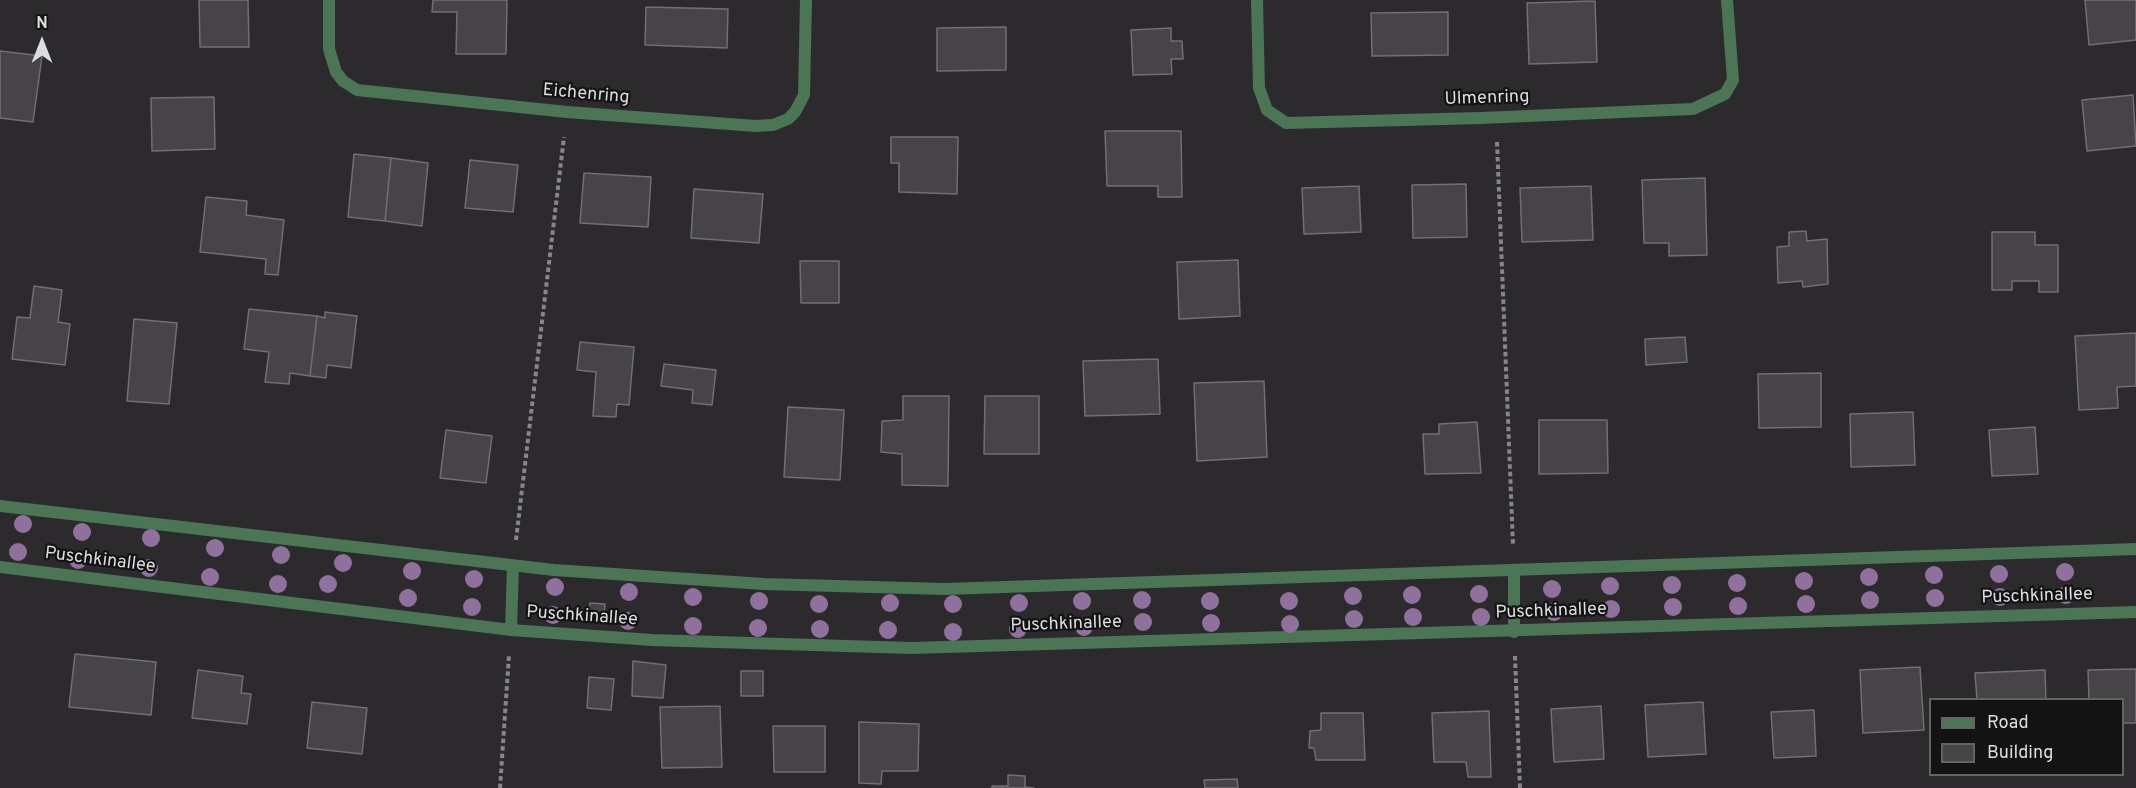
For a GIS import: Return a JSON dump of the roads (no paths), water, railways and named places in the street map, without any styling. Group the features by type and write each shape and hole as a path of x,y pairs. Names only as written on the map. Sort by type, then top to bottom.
{"street":[{"name":"Eichenring","path":"329,0 329,49 333,64 343,81 357,90 567,112 756,126 773,125 788,119 795,112 804,95 806,0"},
{"name":"Ulmenring","path":"1257,0 1258,88 1267,110 1286,123 1692,109 1725,94 1733,80 1727,0"},
{"path":"0,506 513,566 734,582 945,589 2136,549"},
{"path":"511,630 513,566"},
{"name":"Puschkinallee","path":"0,567 511,630 652,640 911,648 2136,612"},
{"path":"1514,571 1514,632"}]}
